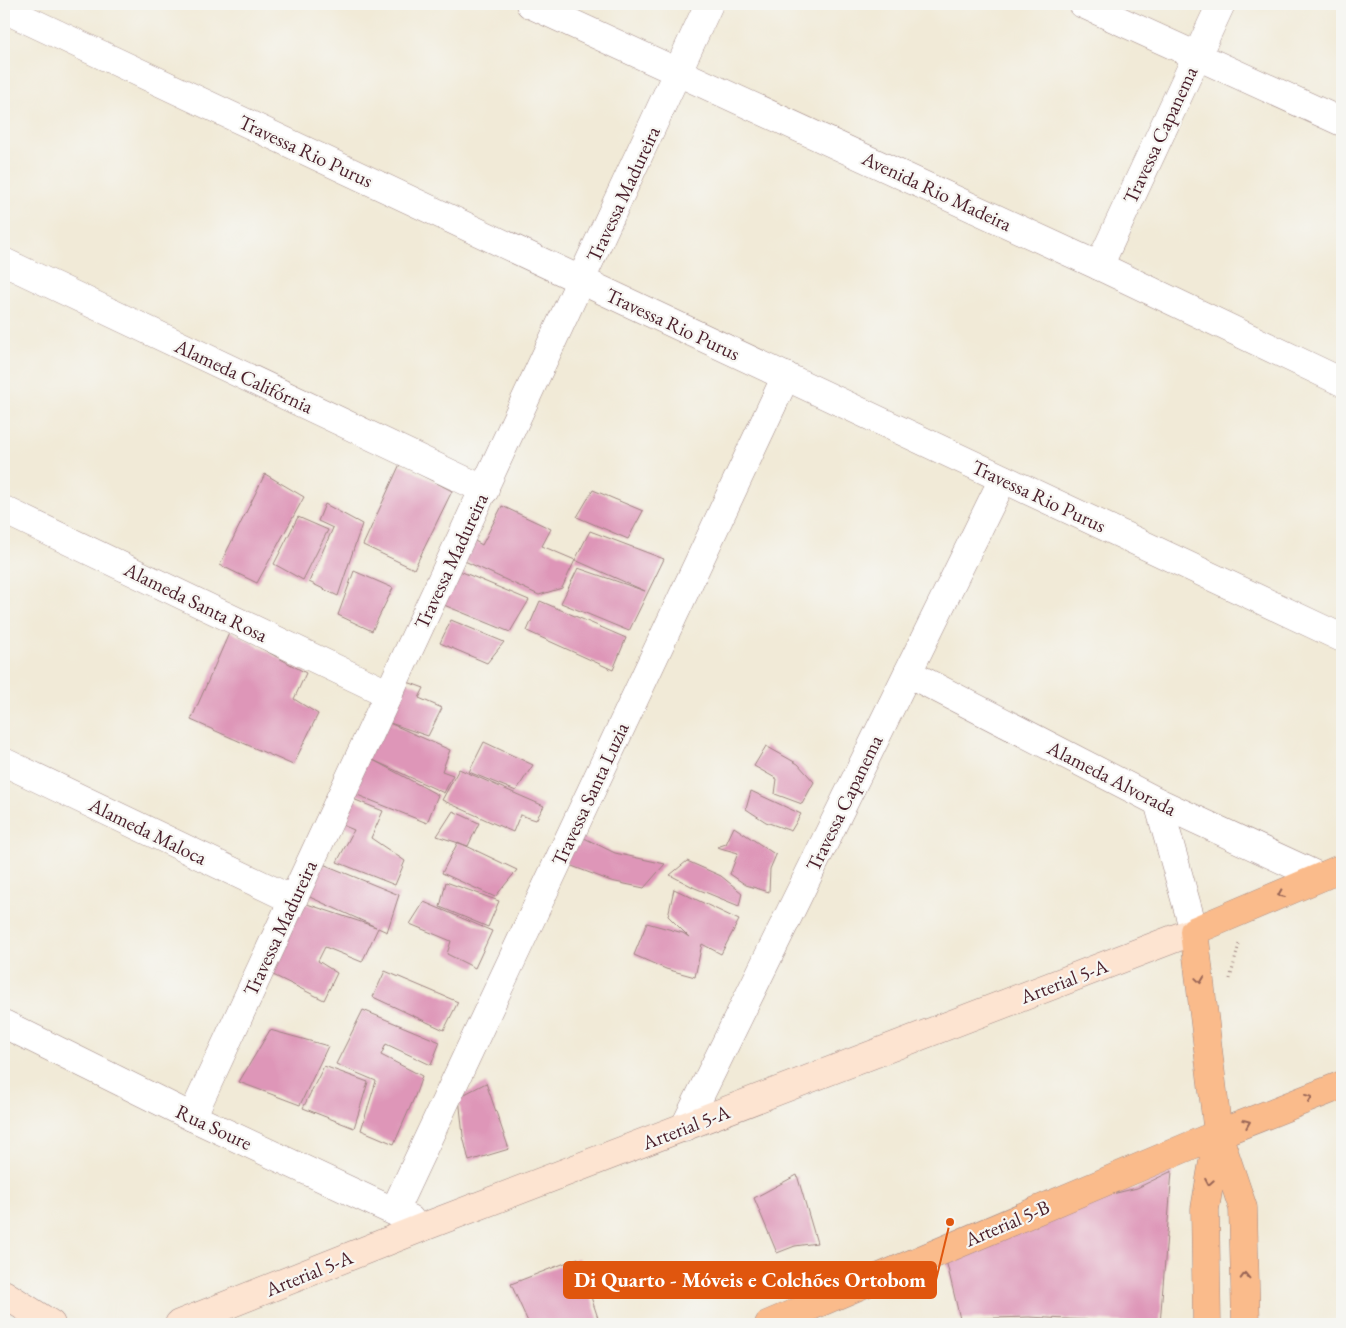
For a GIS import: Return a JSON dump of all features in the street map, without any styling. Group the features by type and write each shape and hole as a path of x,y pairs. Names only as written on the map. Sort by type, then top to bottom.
{"main road":[{"path":"1246,1324 1243,1208 1218,1134 1194,931 1331,872"},
{"name":"Arterial 5-B","path":"768,1324 1218,1134 1342,1085"},
{"path":"1207,1324 1205,1209 1218,1134"}],"street":[{"name":"Avenida Rio Madeira","path":"530,4 1099,266 1342,382"},
{"name":"Travessa Madureira","path":"192,1117 485,490 709,4"},
{"path":"1084,4 1342,122"},
{"name":"Travessa Capanema","path":"1099,266 1221,4"},
{"name":"Travessa Rio Purus","path":"4,9 1342,638"},
{"name":"Alameda Califórnia","path":"4,262 485,490"},
{"name":"Travessa Santa Luzia","path":"394,1211 786,376"},
{"name":"Travessa Capanema","path":"684,1128 1003,479"},
{"name":"Alameda Santa Rosa","path":"4,510 389,694"},
{"name":"Alameda Alvorada","path":"908,673 1158,802 1331,872"},
{"name":"Alameda Maloca","path":"4,762 293,900"},
{"path":"1158,802 1194,931"},
{"name":"Arterial 5-A","path":"180,1324 426,1226 1194,931"},
{"name":"Rua Soure","path":"4,1024 192,1117 426,1226"},
{"path":"4,1294 51,1324"}],"path":[{"path":"1231,988 1230,978 1241,935"}],"building":[{"path":"400,464 452,491 414,569 363,545"},
{"path":"265,474 304,497 257,583 220,565"},
{"path":"593,490 643,511 628,539 577,517"},
{"path":"325,504 362,524 338,596 309,582 333,528 318,521"},
{"path":"502,506 551,529 542,546 575,560 562,588 539,595 458,558 468,537 482,545"},
{"path":"298,517 328,530 303,580 274,564"},
{"path":"590,531 664,559 629,631 561,603 578,568 645,591 575,560"},
{"path":"455,569 529,600 510,632 439,603"},
{"path":"354,571 393,588 372,631 338,615"},
{"path":"540,601 626,638 613,670 527,631"},
{"path":"451,620 504,642 487,663 440,643"},
{"path":"230,631 306,673 294,699 318,714 293,765 191,720"},
{"path":"402,680 424,688 419,698 442,708 428,736 387,722 450,750 442,771 453,775 444,793 373,760 438,795 427,823 350,792"},
{"path":"484,742 533,765 516,791 469,772"},
{"path":"766,746 798,764 814,782 802,804 775,794 777,779 754,766"},
{"path":"459,769 544,806 536,820 520,815 513,832 442,800"},
{"path":"751,791 801,814 791,831 766,822 746,809"},
{"path":"348,797 383,811 371,838 405,861 395,885 337,862 354,830 335,822"},
{"path":"453,811 479,823 468,846 437,836"},
{"path":"734,827 776,855 770,869 769,892 746,885 730,874 738,853 717,847 726,844"},
{"path":"578,835 615,853 665,864 644,888 611,881 564,863"},
{"path":"458,842 517,870 495,897 442,873"},
{"path":"687,861 721,876 742,893 739,906 695,888 670,875"},
{"path":"318,862 399,895 387,932 378,928 362,962 325,947 318,961 337,973 324,1000 265,971 301,902 376,927 303,894"},
{"path":"446,882 499,901 488,927 440,907"},
{"path":"674,889 739,920 721,954 702,944 695,977 666,969 634,955 647,923 683,933 689,937 668,916"},
{"path":"424,902 492,931 475,968 447,954 451,941 410,924"},
{"path":"385,971 458,1002 444,1030 373,997"},
{"path":"363,1010 440,1042 431,1065 386,1044 381,1055 422,1076 394,1144 361,1130 376,1081 336,1064"},
{"path":"270,1030 328,1046 300,1105 239,1082"},
{"path":"324,1066 368,1082 354,1128 303,1108"},
{"path":"486,1083 509,1149 469,1161 463,1136 459,1097"},
{"path":"1172,1171 1160,1324 1029,1317 960,1319 946,1260 1104,1196 1137,1188"},
{"path":"797,1175 817,1243 795,1246 777,1253 754,1198"},
{"path":"578,1258 599,1321 588,1324 529,1324 511,1284"}],"place":[{"name":"Di Quarto - Móveis e Colchões Ortobom","path":"950,1222"}]}
